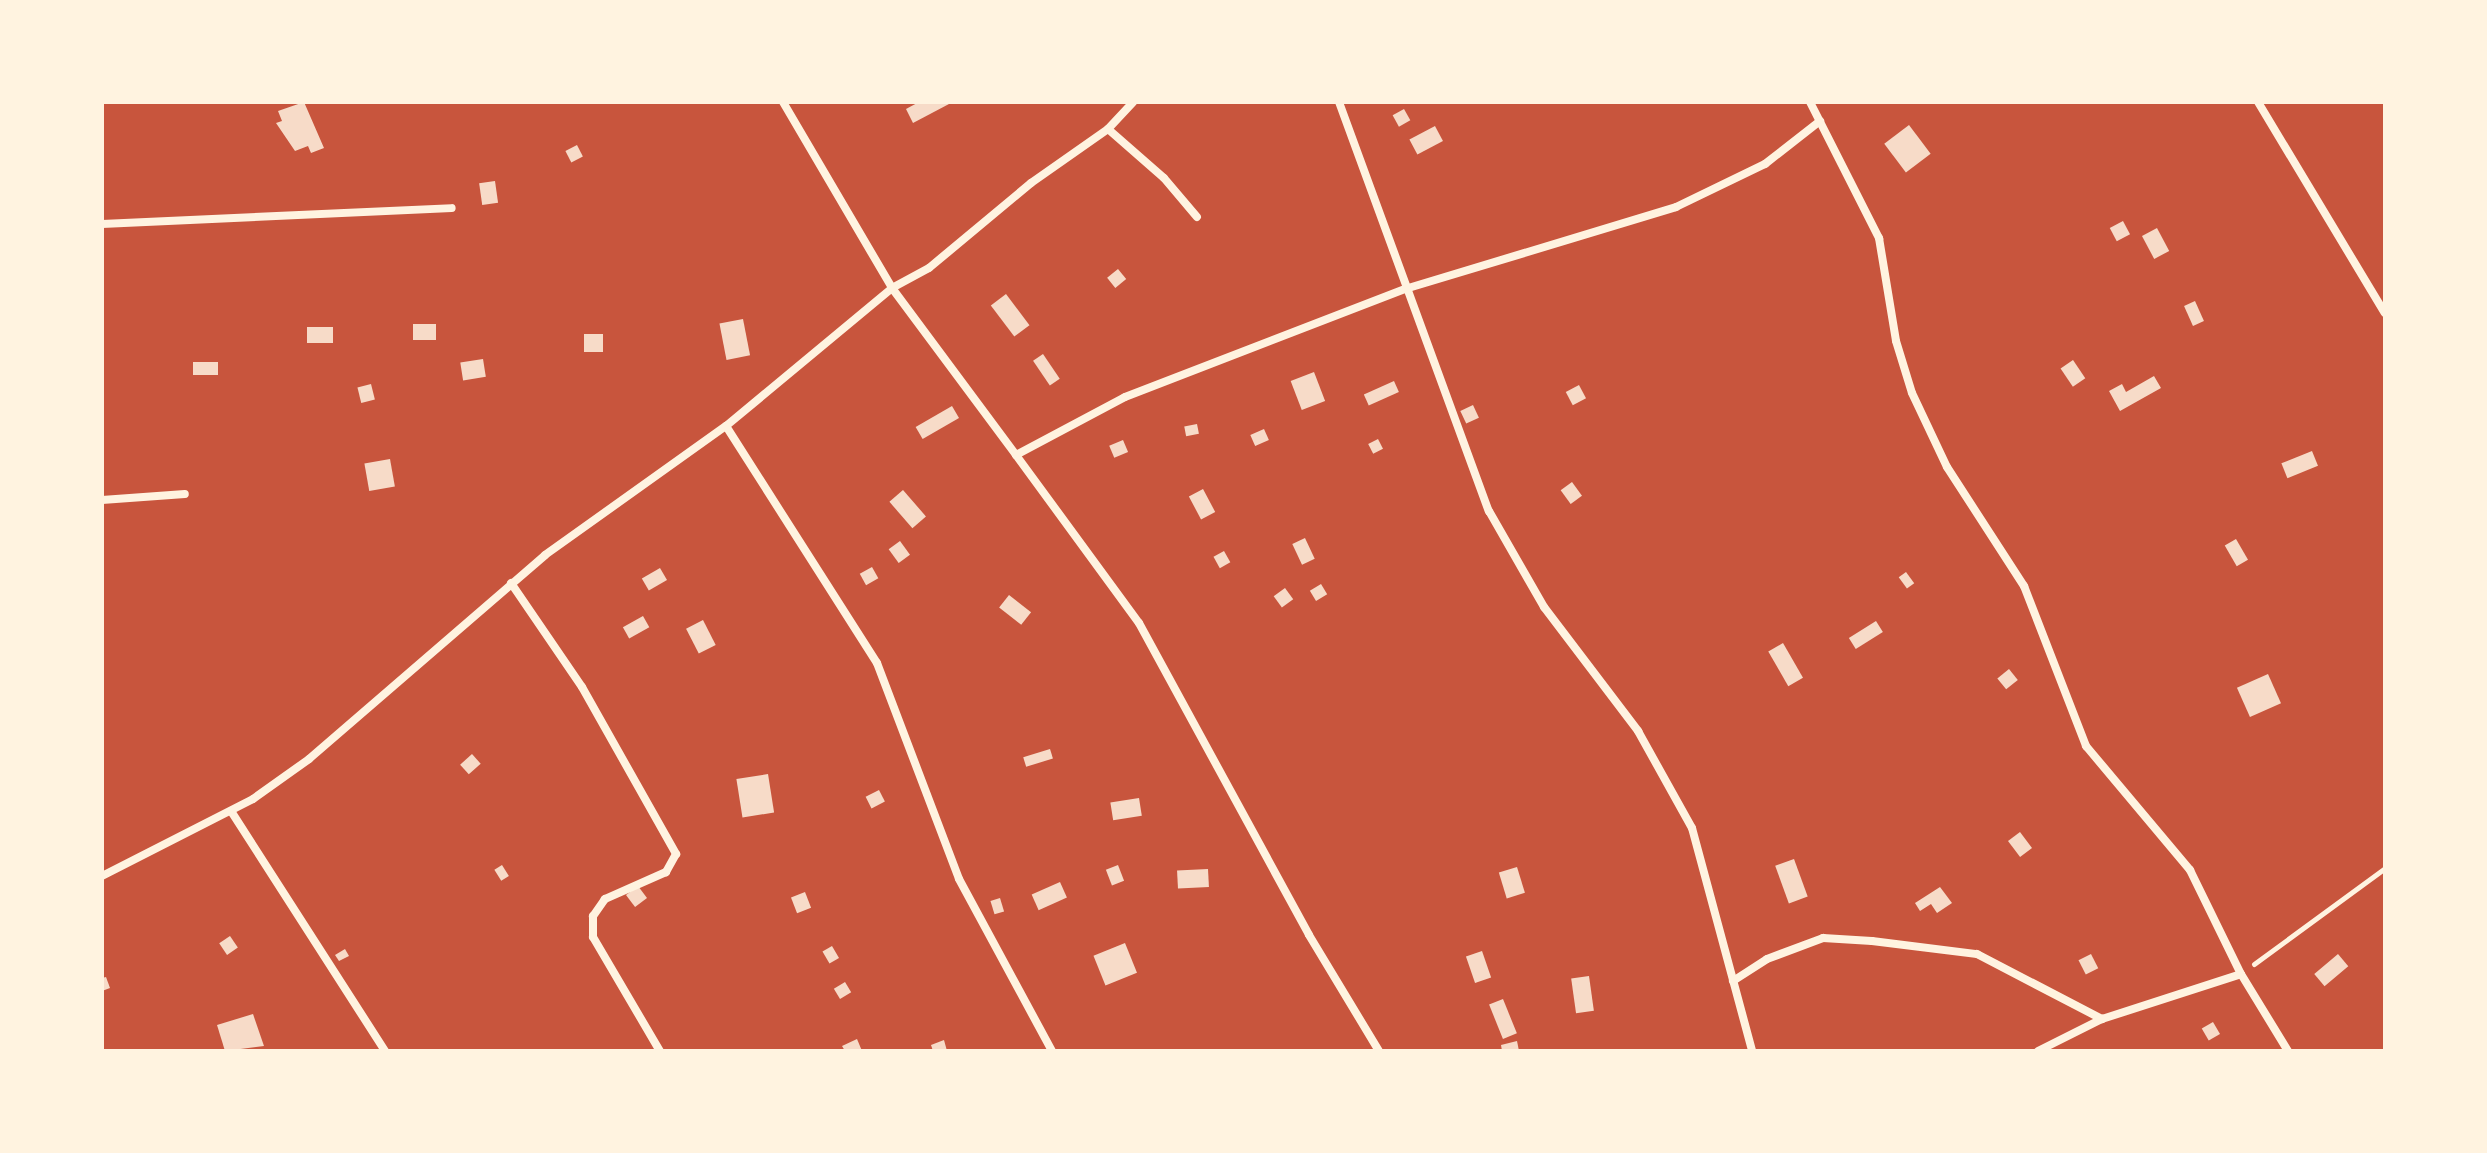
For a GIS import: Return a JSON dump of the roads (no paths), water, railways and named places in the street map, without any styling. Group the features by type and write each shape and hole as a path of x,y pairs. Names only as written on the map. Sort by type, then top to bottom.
{"street":[{"path":"783,102 892,288 1139,623 1301,922 1379,1051"},
{"path":"102,876 231,811 347,730 511,583 726,426 892,288 929,268 1031,183 1108,129 1133,102"},
{"path":"1339,102 1405,289 1501,533 1544,607 1638,731 1692,828 1752,1051"},
{"path":"1810,102 1879,238 1896,341 1912,393 1947,467 2024,586 2086,746 2190,870 2241,974 2288,1051"},
{"path":"2258,102 2385,313"},
{"path":"1016,455 1125,397 1405,289 1676,207 1765,164 1820,121"},
{"path":"1108,129 1164,178 1197,217"},
{"path":"102,224 452,208"},
{"path":"726,426 877,663 959,879 1052,1051"},
{"path":"102,500 185,494"},
{"path":"511,583 582,687 676,854 666,872 605,899 593,916 593,937 660,1051"},
{"path":"231,811 385,1051"},
{"path":"1733,981 1767,959 1823,938 1872,941 1977,954 2102,1019"},
{"path":"2038,1051 2063,1047 2102,1019 2241,974"}]}
